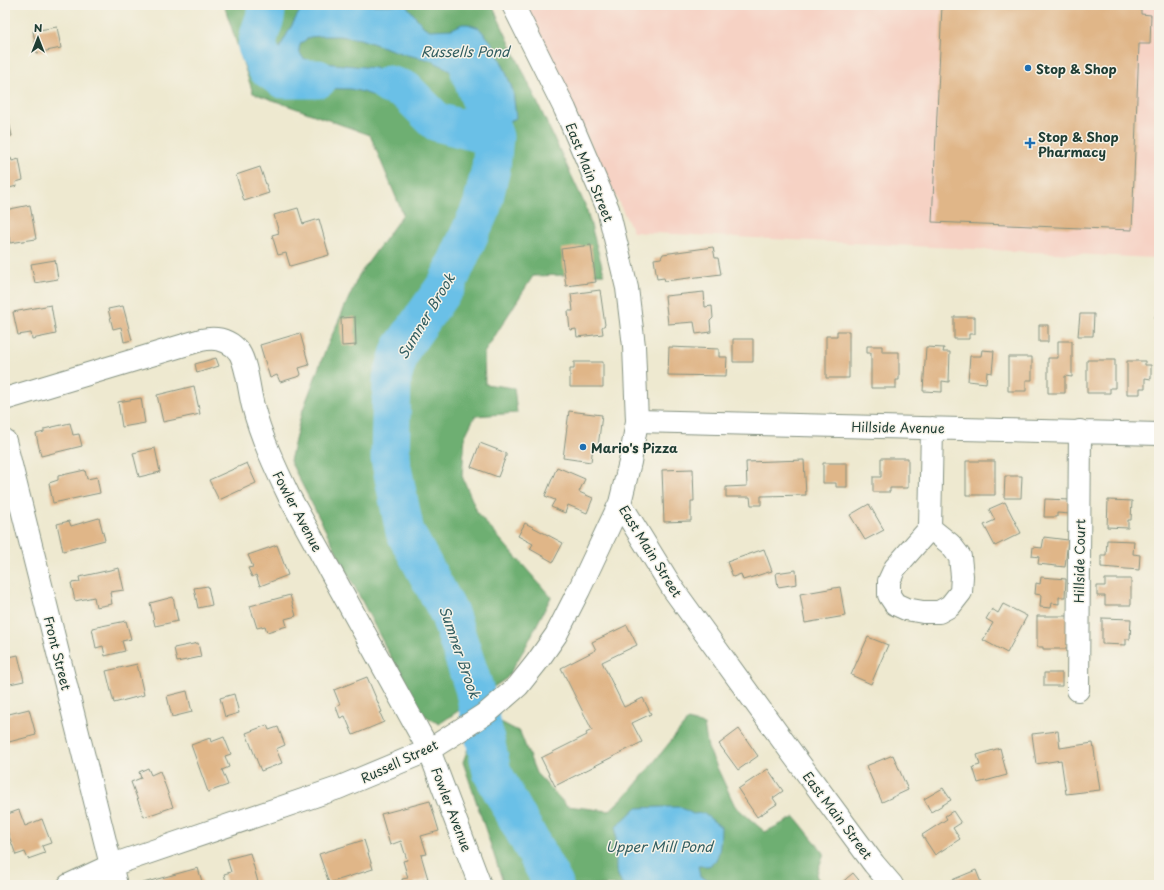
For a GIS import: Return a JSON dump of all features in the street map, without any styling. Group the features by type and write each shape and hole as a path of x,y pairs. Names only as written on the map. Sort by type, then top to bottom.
{"street":[{"name":"East Main Street","path":"513,5 565,109 608,209 627,288 634,346 637,421 630,462 620,503 673,589 799,763 874,864 892,885"},
{"name":"Fowler Avenue","path":"5,399 201,340 224,340 239,352 243,360 253,406 270,457 289,496 429,750 480,885"},
{"name":"Hillside Avenue","path":"637,421 1159,434"},
{"path":"930,528 932,428"},
{"name":"Hillside Court","path":"1078,690 1080,431"},
{"name":"Front Street","path":"5,440 114,875"},
{"name":"Russell Street","path":"69,885 114,875 338,788 429,750 488,712 518,686 556,635 620,503"}],"shaded area":[{"path":"524,5 1159,5 1159,256 1153,258 633,232"}],"green space":[{"path":"224,5 492,5 586,207 604,274 533,276 484,353 485,384 514,388 517,413 475,416 465,436 462,476 478,514 551,597 526,646 507,678 439,724 419,712 290,461 301,415 325,351 359,275 403,214 370,135 253,93"},
{"path":"497,720 520,732 536,773 567,806 609,811 632,789 688,720 704,725 708,748 735,806 765,832 795,817 824,853 816,876 824,885 504,885 463,762 468,748"}],"water":[{"name":"Russells Pond","path":"303,5 406,5 424,27 430,30 452,29 462,24 468,24 479,28 493,44 505,70 513,91 516,118 507,122 496,124 476,116 472,113 463,89 454,75 446,68 430,60 407,55 360,39 339,36 310,37 301,43 299,48 303,58 313,62 375,68 389,77 405,83 418,92 433,109 433,114 425,122 402,112 385,100 363,92 350,89 299,88 278,84 263,78"},
{"name":"Upper Mill Pond","path":"680,807 693,814 703,813 721,827 720,844 716,860 713,864 708,866 698,866 700,877 713,881 713,885 622,885 616,870 616,827 636,808"}],"building":[{"path":"942,5 1141,5 1141,14 1151,15 1150,44 1139,44 1132,230 932,222"},
{"path":"57,27 61,48 37,53 33,31"},
{"path":"6,108 12,136 5,137 5,109"},
{"path":"11,158 12,161 19,159 23,180 16,182 17,186 5,189 5,159"},
{"path":"260,167 269,193 244,201 236,175"},
{"path":"30,205 36,239 10,243 9,237 5,238 5,210"},
{"path":"298,208 303,224 319,219 329,255 290,266 286,253 278,255 272,235 279,233 274,215"},
{"path":"591,245 596,282 566,286 561,249"},
{"path":"713,247 715,258 718,258 721,274 665,281 664,278 657,279 654,259 661,258 663,254"},
{"path":"55,260 58,279 35,283 31,264"},
{"path":"600,290 605,325 602,327 603,334 577,337 576,329 570,330 568,311 573,311 571,294"},
{"path":"704,292 705,307 712,306 713,318 710,321 711,332 696,334 694,322 668,324 665,296"},
{"path":"51,305 56,334 32,339 31,333 18,335 13,312"},
{"path":"123,306 132,340 124,342 121,327 113,329 108,309"},
{"path":"1080,314 1094,314 1093,336 1078,336"},
{"path":"1155,316 1159,316 1159,338 1155,338"},
{"path":"355,317 356,345 342,346 341,318"},
{"path":"954,317 975,317 975,334 969,334 969,339 954,339"},
{"path":"1039,325 1048,325 1048,342 1039,342"},
{"path":"837,331 849,331 849,378 826,378 826,336 837,336"},
{"path":"300,333 309,365 299,368 301,374 300,376 280,382 277,375 270,378 260,345"},
{"path":"733,339 753,339 753,362 733,362"},
{"path":"1058,341 1072,341 1072,377 1065,376 1065,393 1048,393 1048,358 1058,358"},
{"path":"867,346 882,346 882,352 899,352 899,380 896,380 896,388 871,388 871,353 867,353"},
{"path":"669,347 719,349 719,357 727,357 726,376 668,375"},
{"path":"926,347 944,348 943,352 950,352 949,382 942,381 942,392 923,391"},
{"path":"982,350 994,351 992,373 987,372 986,383 968,381 970,356 981,356"},
{"path":"1008,357 1032,357 1032,380 1026,380 1026,391 1008,391"},
{"path":"216,358 219,366 197,373 195,364"},
{"path":"1087,360 1115,360 1115,388 1110,388 1110,393 1087,393"},
{"path":"1127,361 1145,361 1145,365 1151,365 1151,379 1145,378 1145,388 1140,388 1140,394 1127,394"},
{"path":"574,362 603,362 603,387 570,387 570,369 574,369"},
{"path":"194,386 200,414 163,422 157,395"},
{"path":"141,398 145,423 122,427 118,402"},
{"path":"569,411 602,415 598,447 593,446 591,462 563,458"},
{"path":"70,423 73,435 79,434 82,446 41,456 36,434 44,432 44,429"},
{"path":"480,443 506,453 498,477 471,467"},
{"path":"155,448 160,472 139,477 133,453"},
{"path":"881,458 908,458 908,488 890,488 890,492 873,492 873,477 881,477"},
{"path":"804,460 806,495 761,496 761,505 751,505 750,497 726,497 726,487 747,486 746,462"},
{"path":"966,461 995,461 995,495 966,495"},
{"path":"247,463 256,483 219,500 209,480"},
{"path":"823,463 847,463 847,487 836,487 836,483 823,483"},
{"path":"557,467 585,479 579,492 593,498 587,513 568,505 565,513 551,507 555,500 545,496"},
{"path":"693,469 694,501 691,501 691,521 664,522 662,470"},
{"path":"85,470 87,479 97,477 100,493 53,503 49,483 58,480 58,476"},
{"path":"1005,476 1022,476 1021,498 1004,498"},
{"path":"1045,499 1070,500 1070,514 1057,513 1057,517 1044,517"},
{"path":"1108,500 1132,501 1131,520 1128,520 1128,528 1107,527"},
{"path":"1005,502 1021,533 995,546 984,525 995,520 989,509"},
{"path":"869,504 884,530 865,540 850,515"},
{"path":"99,518 105,540 63,551 57,524 69,521 71,526"},
{"path":"525,523 563,543 553,562 530,549 533,544 518,536"},
{"path":"1044,537 1068,540 1065,567 1038,564 1039,557 1032,556 1033,547 1042,548"},
{"path":"1107,540 1134,541 1133,554 1140,555 1139,570 1101,567 1101,555 1106,555"},
{"path":"277,545 288,575 260,586 256,575 252,577 248,568 253,567 248,555"},
{"path":"764,549 772,571 743,580 741,574 733,577 727,562"},
{"path":"119,568 124,590 110,592 112,604 96,607 94,597 75,601 71,583 80,582 79,577"},
{"path":"796,570 797,584 778,587 776,573"},
{"path":"1041,577 1066,579 1065,597 1059,597 1059,604 1052,603 1051,608 1040,607 1041,595 1035,594 1036,583 1040,584"},
{"path":"1105,579 1131,579 1131,605 1105,605 1105,596 1097,596 1097,586 1105,586"},
{"path":"208,586 212,605 198,608 194,588"},
{"path":"840,587 845,616 805,623 800,594"},
{"path":"290,595 296,616 285,619 287,626 267,632 265,626 257,628 250,606"},
{"path":"173,597 178,621 155,626 150,603"},
{"path":"1003,604 1027,616 1007,653 983,640 993,623 986,619 992,609 998,613"},
{"path":"1037,616 1068,616 1068,649 1043,649 1043,647 1037,647"},
{"path":"1102,618 1131,619 1130,639 1126,639 1126,645 1102,644"},
{"path":"126,621 131,639 122,641 125,651 105,656 103,646 96,648 92,628"},
{"path":"627,625 637,645 602,662 624,707 643,698 651,714 632,723 642,742 555,786 541,758 587,735 586,733 592,730 561,668 596,650 592,642"},
{"path":"868,637 888,645 871,684 851,675"},
{"path":"198,643 201,657 177,662 174,648"},
{"path":"18,655 24,681 5,685 5,658"},
{"path":"137,664 144,695 114,703 106,671"},
{"path":"1044,673 1062,673 1062,686 1044,686"},
{"path":"367,677 382,712 380,713 384,722 353,735 345,716 340,718 336,707 340,705 334,690"},
{"path":"187,691 192,712 172,717 167,696"},
{"path":"234,694 239,713 225,717 220,698"},
{"path":"29,709 36,735 5,743 5,715"},
{"path":"267,725 269,730 278,727 285,745 276,749 282,763 261,771 246,733"},
{"path":"739,729 758,756 738,770 719,744"},
{"path":"1058,731 1060,748 1093,743 1100,790 1066,794 1061,760 1036,764 1032,734"},
{"path":"224,737 231,754 225,756 229,767 222,770 228,785 208,792 191,745 210,738 211,742"},
{"path":"1000,748 1007,775 978,783 973,767 980,765 977,755"},
{"path":"893,755 908,790 882,802 866,766"},
{"path":"148,768 151,775 160,771 173,807 144,817 131,782 141,778 139,772"},
{"path":"768,769 783,791 773,798 777,804 757,817 738,789"},
{"path":"943,788 951,800 931,812 924,799"},
{"path":"430,801 439,831 421,836 427,854 421,855 428,879 414,883 415,885 403,885 402,879 408,878 403,861 407,860 401,841 390,845 381,814"},
{"path":"19,810 25,826 42,819 51,843 42,846 45,853 28,859 25,852 16,855 5,825 5,815"},
{"path":"953,811 961,823 953,828 960,839 935,855 922,835 947,819 945,816"},
{"path":"364,840 373,869 329,883 319,854"},
{"path":"250,853 258,882 251,885 227,885 224,874 231,872 227,859"},
{"path":"198,868 203,885 144,885 143,883"},
{"path":"976,870 982,885 940,885"},
{"path":"853,873 863,885 839,885"}],"waterway":[{"path":"267,5 257,46 266,67 283,79 318,79"},
{"name":"Sumner Brook","path":"470,72 494,137 491,168 482,206 447,284 401,349 392,378 390,458 405,532 449,613 474,688 492,772 554,885"},
{"path":"389,85 405,90 437,122 494,137"}],"place":[{"name":"Stop & Shop","path":"1028,68"},
{"name":"Stop & Shop Pharmacy","path":"1030,143"},
{"name":"Mario's Pizza","path":"583,447"}]}
